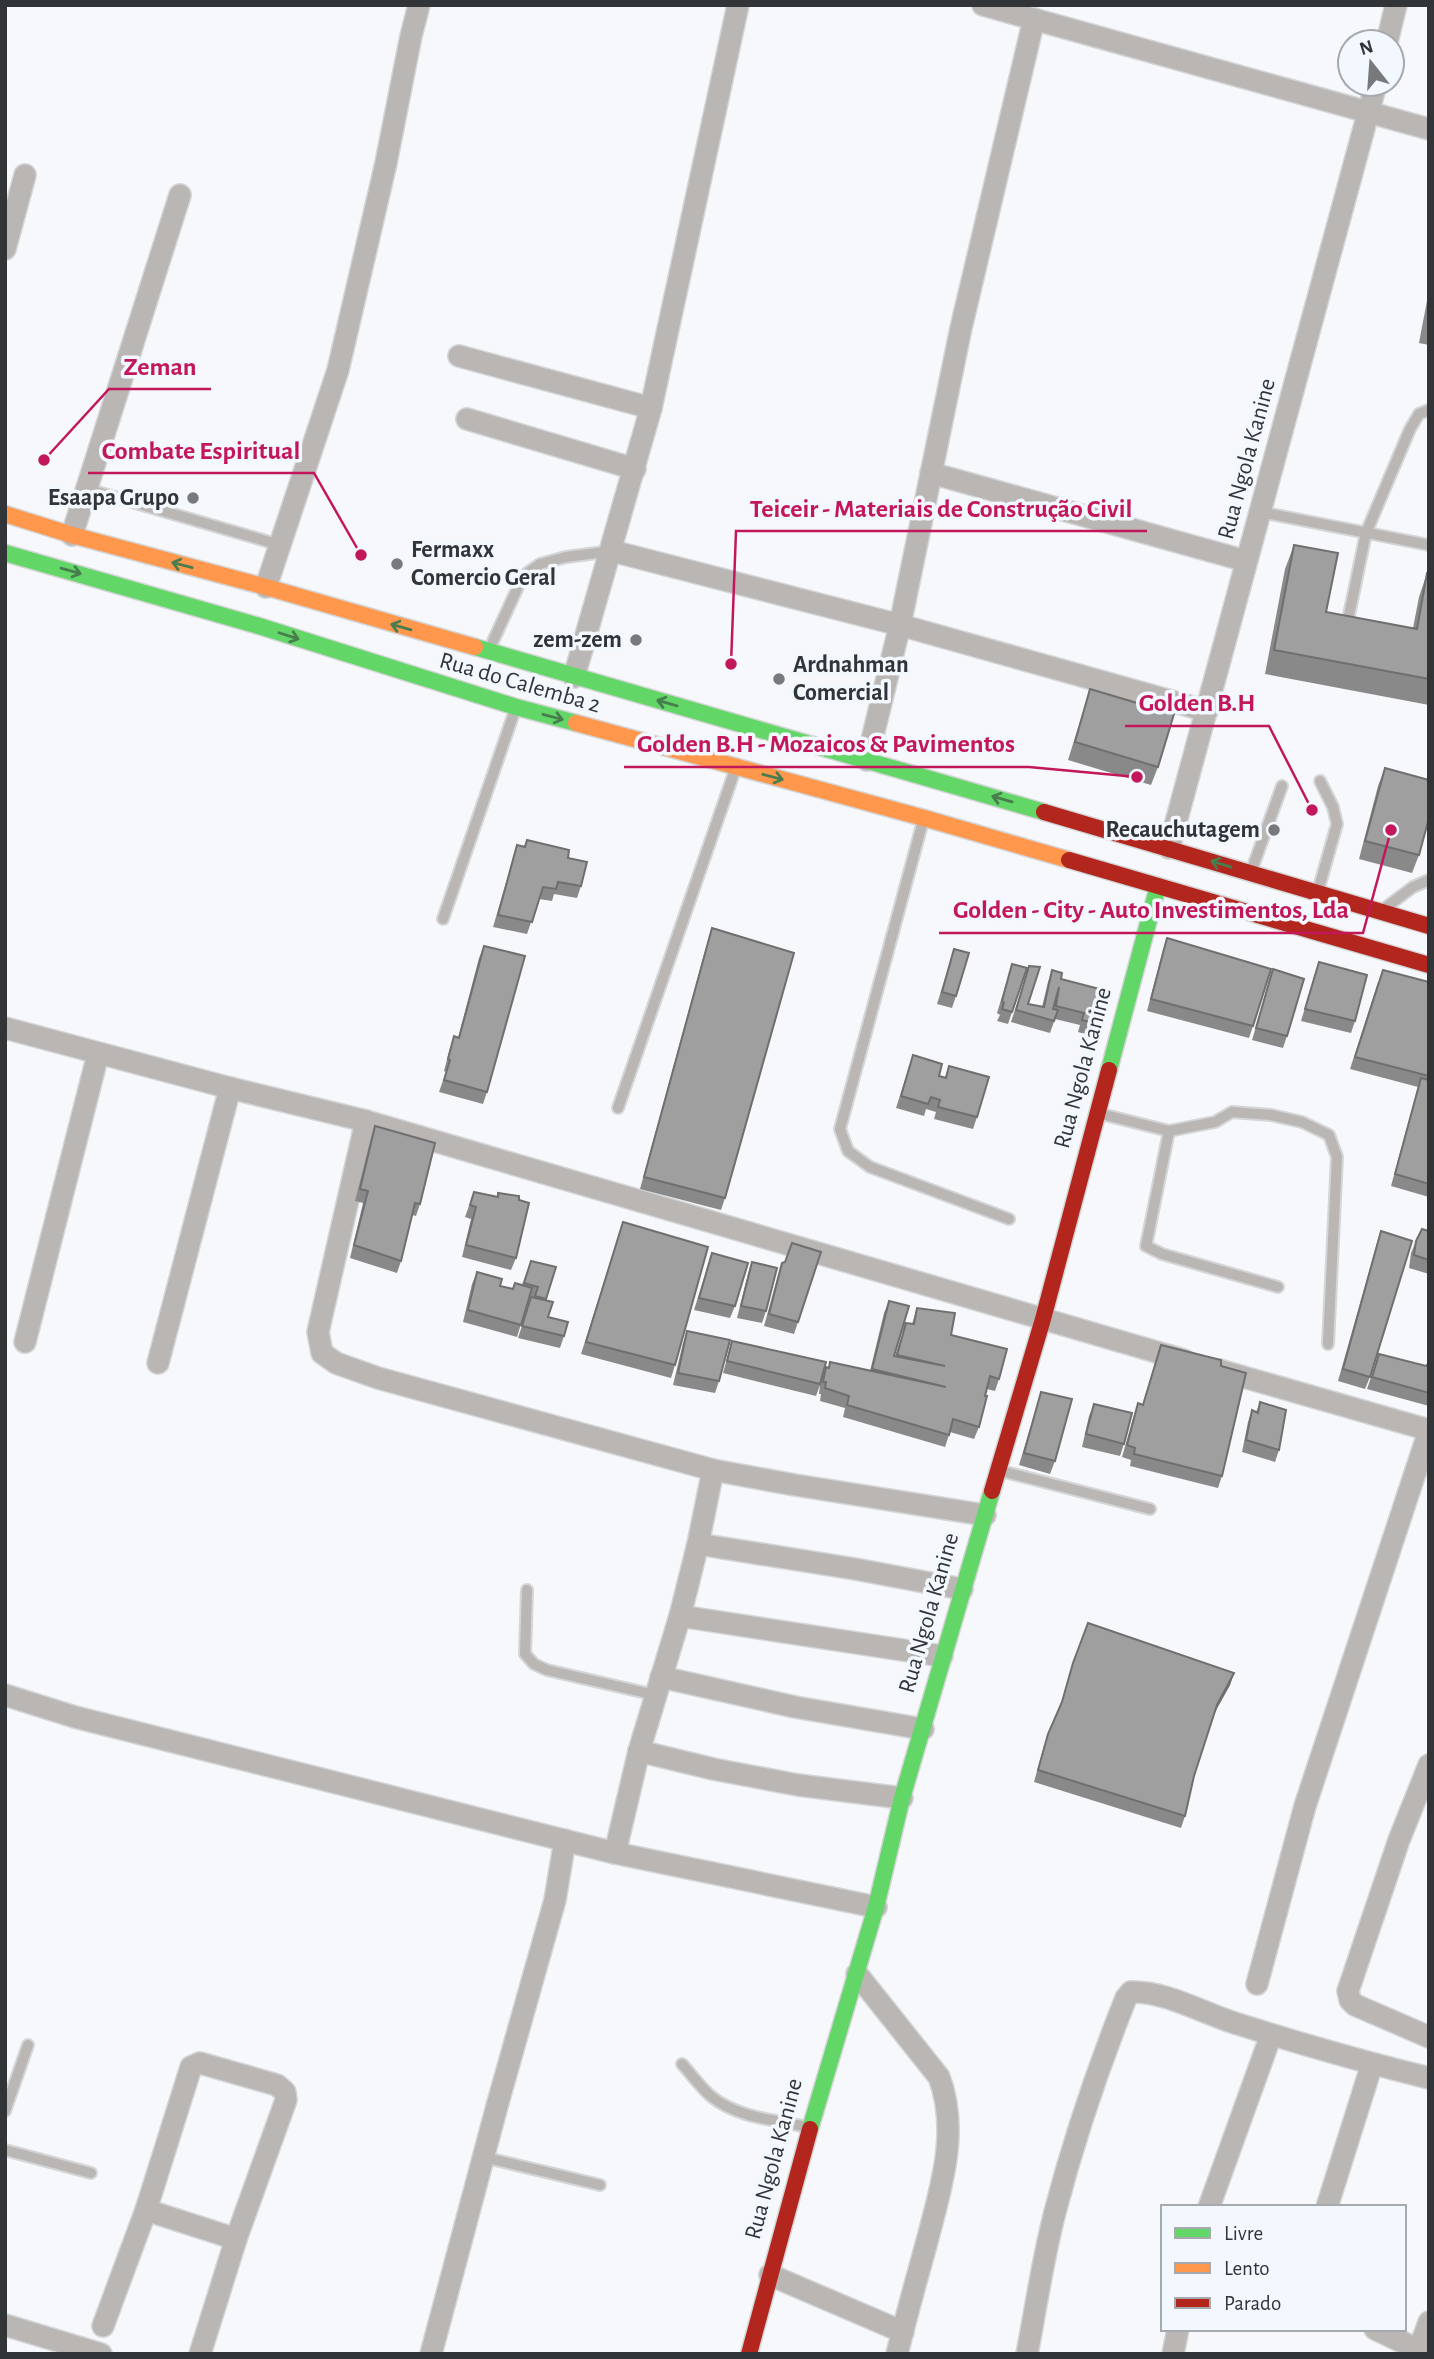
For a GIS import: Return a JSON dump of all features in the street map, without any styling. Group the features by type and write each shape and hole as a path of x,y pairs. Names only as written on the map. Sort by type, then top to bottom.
{"main road":[{"name":"Rua do Calemba 2","path":"5,514 867,760 1429,926"},
{"name":"Rua do Calemba 2","path":"5,553 246,622 516,707 924,818 1429,965"},
{"name":"Rua Ngola Kanine","path":"748,2354 810,2128 876,1907 902,1798 942,1656 1043,1319 1158,887"}],"street":[{"path":"266,587 338,370 419,5"},
{"path":"574,677 651,408 738,5"},
{"path":"983,5 1429,129"},
{"path":"1390,28 1396,5"},
{"path":"867,760 900,625 961,328 1034,19"},
{"name":"Rua Ngola Kanine","path":"1169,848 1373,98"},
{"path":"5,249 25,175"},
{"path":"72,535 180,195"},
{"path":"459,356 651,408"},
{"path":"467,419 635,469"},
{"path":"931,472 1246,561"},
{"path":"612,551 900,625 1207,711"},
{"path":"5,1028 366,1121 1429,1430 1305,1806 1257,1984"},
{"path":"25,1342 98,1054"},
{"path":"158,1363 230,1088"},
{"path":"366,1121 318,1332 322,1353 335,1363 378,1378 713,1470 985,1515"},
{"path":"615,1853 639,1751 680,1616 713,1470"},
{"path":"698,1544 843,1566 962,1589"},
{"path":"680,1616 942,1656"},
{"path":"658,1686 923,1729"},
{"path":"5,1695 88,1720 615,1853 876,1907"},
{"path":"639,1751 713,1769 798,1785 902,1798"},
{"path":"1429,1765 1399,1840 1348,1992 1355,2005 1429,2037"},
{"path":"431,2354 555,1900 565,1840"},
{"path":"857,1974 939,2077 946,2097 949,2126 943,2182 897,2354"},
{"path":"1027,2354 1054,2215 1064,2179 1104,2053 1126,1998 1131,1992 1147,1991 1271,2035 1429,2077"},
{"path":"1210,2205 1271,2035"},
{"path":"103,2326 146,2210 191,2067 200,2063 277,2085 285,2092 286,2100 236,2239 200,2354"},
{"path":"1328,2205 1372,2064"},
{"path":"146,2210 236,2239"},
{"path":"769,2275 903,2332"},
{"path":"1380,2331 1423,2352 1429,2322"},
{"path":"5,2325 101,2354"},
{"path":"1172,2354 1178,2331"}],"lane":[{"path":"1348,620 1366,533 1410,429 1419,414 1429,410"},
{"path":"87,489 280,545"},
{"path":"1260,512 1429,545"},
{"path":"488,652 523,576 540,564 566,557 612,551"},
{"path":"443,919 516,707"},
{"path":"618,1108 736,767"},
{"path":"1318,893 1337,824 1333,807 1320,781"},
{"path":"1250,873 1282,786"},
{"path":"924,818 840,1129 848,1152 870,1167 1009,1219"},
{"path":"1380,912 1427,878"},
{"path":"1099,1113 1169,1131 1214,1122 1232,1112 1271,1115 1302,1122 1329,1135 1338,1157 1328,1344"},
{"path":"1169,1131 1146,1246 1161,1254 1278,1287"},
{"path":"998,1471 1150,1509"},
{"path":"527,1590 525,1654 534,1664 547,1670 658,1686"},
{"path":"5,2111 28,2045"},
{"path":"682,2064 709,2095 724,2106 742,2113 810,2128"},
{"path":"5,2150 91,2173"},
{"path":"483,2157 600,2185"}],"building":[{"path":"1294,545 1338,553 1326,612 1417,629 1429,573 1429,679 1274,650"},
{"path":"1090,689 1174,714 1158,767 1075,742"},
{"path":"1385,768 1429,780 1429,818 1419,855 1365,841"},
{"path":"527,840 569,850 568,858 587,862 581,886 558,882 556,889 543,887 532,922 498,915 517,845 525,847"},
{"path":"712,928 794,953 725,1198 644,1177"},
{"path":"1167,938 1271,969 1253,1026 1151,999"},
{"path":"484,946 525,956 487,1092 444,1080 454,1036 459,1038"},
{"path":"954,949 969,953 956,996 942,992"},
{"path":"1319,962 1367,975 1355,1021 1305,1009"},
{"path":"1012,964 1027,968 1012,1012 1002,1009 1002,1001"},
{"path":"1029,966 1040,967 1028,1004 1044,1007 1052,970 1062,973 1061,979 1107,991 1097,1024 1082,1020 1084,1013 1056,1006 1059,987 1053,1009 1058,1010 1054,1021 1016,1010"},
{"path":"1273,969 1304,979 1287,1036 1256,1028"},
{"path":"1383,970 1429,982 1429,1076 1355,1057"},
{"path":"913,1055 942,1064 939,1076 946,1078 949,1066 989,1077 977,1117 938,1107 940,1100 931,1097 928,1104 901,1096"},
{"path":"1421,1078 1429,1080 1429,1184 1395,1174"},
{"path":"375,1126 435,1143 420,1204 415,1203 401,1261 354,1245 368,1191 360,1189"},
{"path":"474,1192 498,1197 498,1193 519,1196 519,1200 529,1203 516,1258 466,1245 476,1207 470,1205"},
{"path":"623,1222 708,1247 675,1365 586,1342"},
{"path":"1422,1229 1429,1231 1429,1260 1414,1255 1416,1241"},
{"path":"1381,1231 1412,1241 1370,1377 1343,1369"},
{"path":"792,1243 821,1252 798,1322 769,1314 782,1263 785,1262"},
{"path":"712,1253 748,1263 735,1306 699,1298"},
{"path":"531,1261 556,1267 546,1299 535,1296 538,1287 524,1283"},
{"path":"752,1262 777,1268 766,1311 741,1306"},
{"path":"477,1272 502,1279 500,1286 513,1289 515,1283 532,1288 521,1325 468,1310"},
{"path":"531,1297 553,1302 548,1317 568,1322 564,1336 522,1326"},
{"path":"889,1301 909,1306 894,1356 945,1366 897,1355 906,1323 914,1324 917,1308 955,1313 951,1335 1007,1349 999,1379 990,1376 979,1427 953,1419 949,1435 847,1405 849,1396 825,1388 826,1382 823,1382 826,1367 829,1368 830,1362 946,1387 872,1369"},
{"path":"687,1331 730,1340 719,1381 678,1373"},
{"path":"732,1341 826,1362 820,1384 727,1361"},
{"path":"1161,1345 1221,1360 1221,1366 1246,1373 1222,1476 1134,1454 1135,1448 1127,1445 1138,1403 1143,1405"},
{"path":"1379,1354 1426,1366 1429,1363 1429,1393 1372,1377"},
{"path":"1041,1392 1072,1399 1055,1461 1024,1453"},
{"path":"1260,1402 1286,1410 1279,1450 1246,1440 1252,1410 1258,1413"},
{"path":"1094,1404 1132,1413 1124,1444 1086,1434"},
{"path":"1088,1623 1234,1673 1217,1705 1194,1776 1185,1816 1038,1770 1048,1734 1062,1702"}],"traffic: fast":[{"path":"5,553 259,626 516,707 576,723"},
{"path":"475,647 1044,812"},
{"path":"1109,1070 1158,886"},
{"path":"810,2129 876,1907 902,1798 992,1491"}],"traffic: slow":[{"path":"5,514 475,647"},
{"path":"576,723 1069,860"}],"traffic: jam":[{"path":"1044,812 1429,926"},
{"path":"1069,860 1429,965"},
{"path":"992,1491 1043,1319 1109,1070"},
{"path":"749,2354 810,2129"}],"place":[{"name":"Zeman","path":"44,460"},
{"name":"Esaapa Grupo","path":"193,498"},
{"name":"Combate Espiritual","path":"361,555"},
{"name":"Fermaxx Comercio Geral","path":"397,564"},
{"name":"zem-zem","path":"636,640"},
{"name":"Teiceir - Materiais de Construção Civil","path":"731,664"},
{"name":"Ardnahman Comercial","path":"779,679"},
{"name":"Golden B.H - Mozaicos & Pavimentos","path":"1137,777"},
{"name":"Golden B.H","path":"1312,810"},
{"name":"Recauchutagem","path":"1274,830"},
{"name":"Golden - City - Auto Investimentos, Lda","path":"1391,830"}]}
